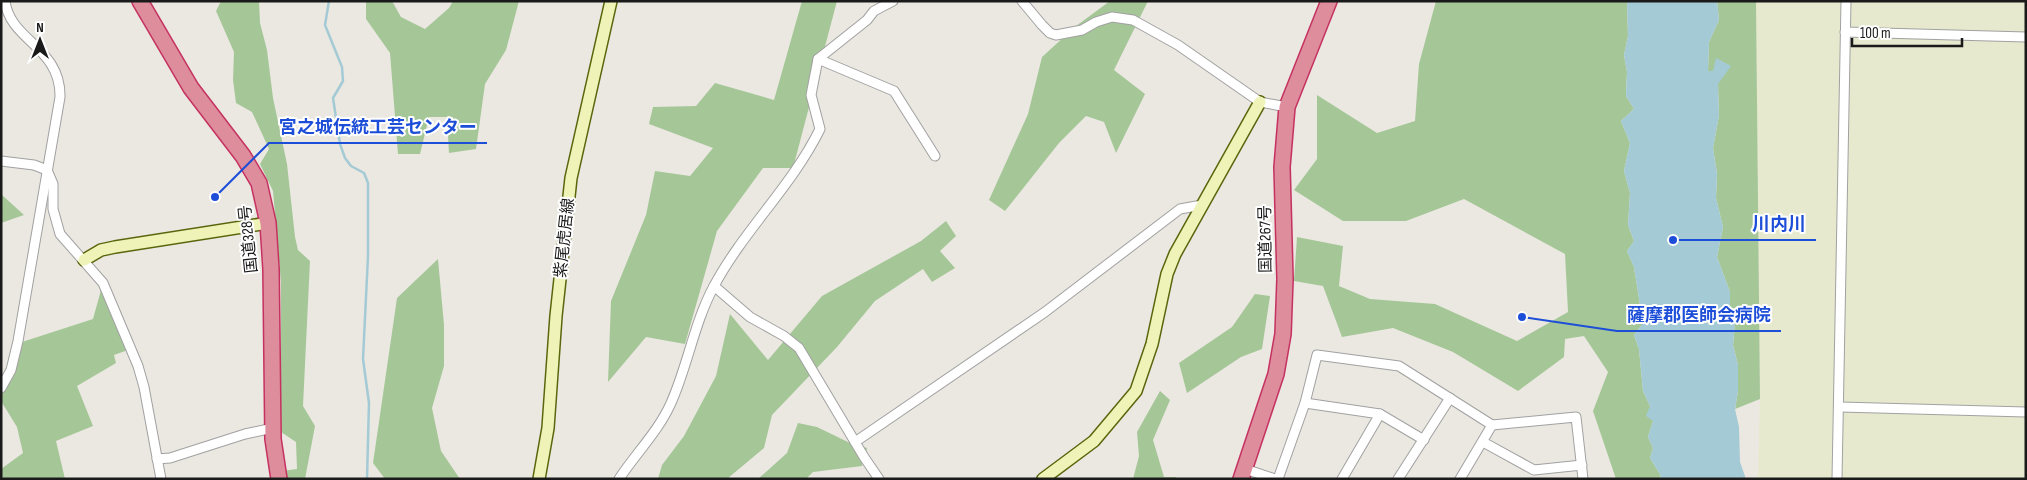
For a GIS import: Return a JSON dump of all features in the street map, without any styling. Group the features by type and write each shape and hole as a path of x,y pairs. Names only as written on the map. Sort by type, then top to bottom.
{"highway":[{"name":"国道328号","path":"140,1 191,88 252,170 259,183 268,223 271,268 273,428 279,479"},
{"name":"国道267号","path":"1243,474 1276,374 1283,334 1285,279 1282,167 1287,107 1329,1"}],"street":[{"path":"1,388 11,370 18,341 60,97 60,85 53,65 15,24 8,14 5,1"},
{"name":"紫尾虎居線","path":"539,479 548,428 556,316 571,178 611,1"},
{"path":"1022,1 1042,25 1050,33 1056,35 1082,30 1096,22 1112,17 1132,20 1178,45 1260,102 1287,107"},
{"path":"1837,479 1840,407 1846,1"},
{"path":"620,479 647,444 670,406 683,373 704,305 714,286 744,240 808,154 820,129 811,95 818,59 867,20 874,11 890,2"},
{"path":"1845,32 2026,38"},
{"path":"818,59 894,91 935,156"},
{"path":"1043,479 1094,441 1136,391 1152,344 1167,274 1175,254 1260,102"},
{"path":"1,161 34,165 46,170 53,184 54,209 60,234 103,283 138,366 144,387 161,479"},
{"path":"855,442 1045,312 1180,209 1202,205"},
{"path":"84,260 101,250 115,247 268,223"},
{"path":"714,286 750,317 784,336 798,348 855,442 880,479"},
{"path":"1243,474 1277,479 1305,403 1317,356 1399,366 1492,425 1576,417 1583,479"},
{"path":"1398,479 1450,398"},
{"path":"1305,403 1380,414 1424,440"},
{"path":"1840,407 2026,412"},
{"path":"1342,479 1380,414"},
{"path":"1460,479 1492,425"},
{"path":"158,459 170,458 245,434 273,428"},
{"path":"1483,442 1535,474 1582,465"}],"green space":[{"path":"221,1 259,1 260,23 267,50 273,98 287,164 295,237 298,250 310,261 303,406 315,426 305,479 284,479 282,471 297,469 296,442 281,432 281,282 273,191 260,164 269,149 252,112 236,103 233,80 234,52 216,11"},
{"path":"366,1 392,1 401,17 425,29 449,8 453,1 519,1 506,50 485,84 476,149 449,153 447,117 429,117 420,154 398,154 390,53 366,19"},
{"path":"802,1 837,1 793,168 763,168 717,231 685,344 646,337 608,382 611,301 646,215 655,171 690,176 713,148 649,124 653,107 696,106 715,83 774,100"},
{"path":"1110,1 1148,1 1114,70 1145,94 1116,153 1104,122 1086,116 1059,143 1005,211 989,200 1028,114 1042,57 1076,26"},
{"path":"1436,1 1627,1 1628,36 1624,55 1627,72 1626,96 1634,109 1621,121 1630,143 1624,171 1630,193 1628,225 1634,241 1627,251 1634,267 1641,311 1641,326 1634,335 1639,349 1643,391 1650,406 1653,421 1648,437 1653,448 1650,458 1661,479 1616,479 1593,411 1608,372 1584,336 1565,339 1564,357 1518,391 1453,352 1393,328 1342,337 1323,286 1294,281 1297,237 1343,246 1339,286 1370,299 1435,304 1517,341 1568,312 1565,254 1464,199 1406,221 1343,221 1294,190 1317,159 1317,95 1377,133 1415,121 1419,64"},
{"path":"1717,1 1756,1 1760,399 1735,409 1738,391 1738,365 1733,345 1735,323 1730,305 1730,292 1717,257 1723,227 1716,198 1717,174 1713,148 1719,115 1718,84 1713,72 1708,71 1709,42 1719,20"},
{"path":"1756,1 2026,1 2026,479 1758,479 1760,399"},
{"path":"2,195 24,215 1,223"},
{"path":"946,221 956,236 940,251 955,268 932,282 923,269 875,301 837,347 772,415 764,448 727,479 658,479 662,465 684,436 716,376 730,314 768,360 822,296 921,241"},
{"path":"438,259 444,325 444,366 432,408 441,451 460,479 385,479 373,463 397,298"},
{"path":"101,290 128,350 114,355 116,363 77,386 93,426 56,441 65,479 1,479 1,469 23,453 17,427 1,401 1,389 22,342 93,319"},
{"path":"1255,294 1270,296 1262,349 1241,357 1187,393 1179,363 1232,327"},
{"path":"1160,391 1170,400 1153,440 1164,477 1176,477 1176,479 1133,479 1139,456 1137,432"},
{"path":"798,423 817,427 850,443 867,448 862,466 813,472 806,479 758,479 787,453"}],"water":[{"path":"1627,1 1717,1 1719,20 1709,42 1708,71 1713,71 1716,58 1731,66 1718,84 1719,115 1713,148 1717,174 1716,198 1723,227 1717,257 1730,292 1730,305 1735,323 1733,345 1738,365 1738,391 1735,409 1739,427 1740,462 1746,479 1661,479 1650,458 1653,448 1648,437 1653,421 1646,416 1650,406 1643,391 1639,349 1634,335 1641,326 1641,311 1634,267 1627,251 1634,241 1628,225 1630,193 1624,171 1630,143 1621,121 1634,109 1626,96 1627,72 1624,55 1628,36"}],"waterway":[{"path":"329,1 325,25 342,67 343,81 333,98 340,144 345,158 351,166 364,173 368,183 368,256 363,359 369,403 367,479"}],"place":[{"name":"宮之城伝統工芸センター","path":"215,197"},
{"name":"川内川","path":"1673,240"},
{"name":"薩摩郡医師会病院","path":"1522,317"}]}
